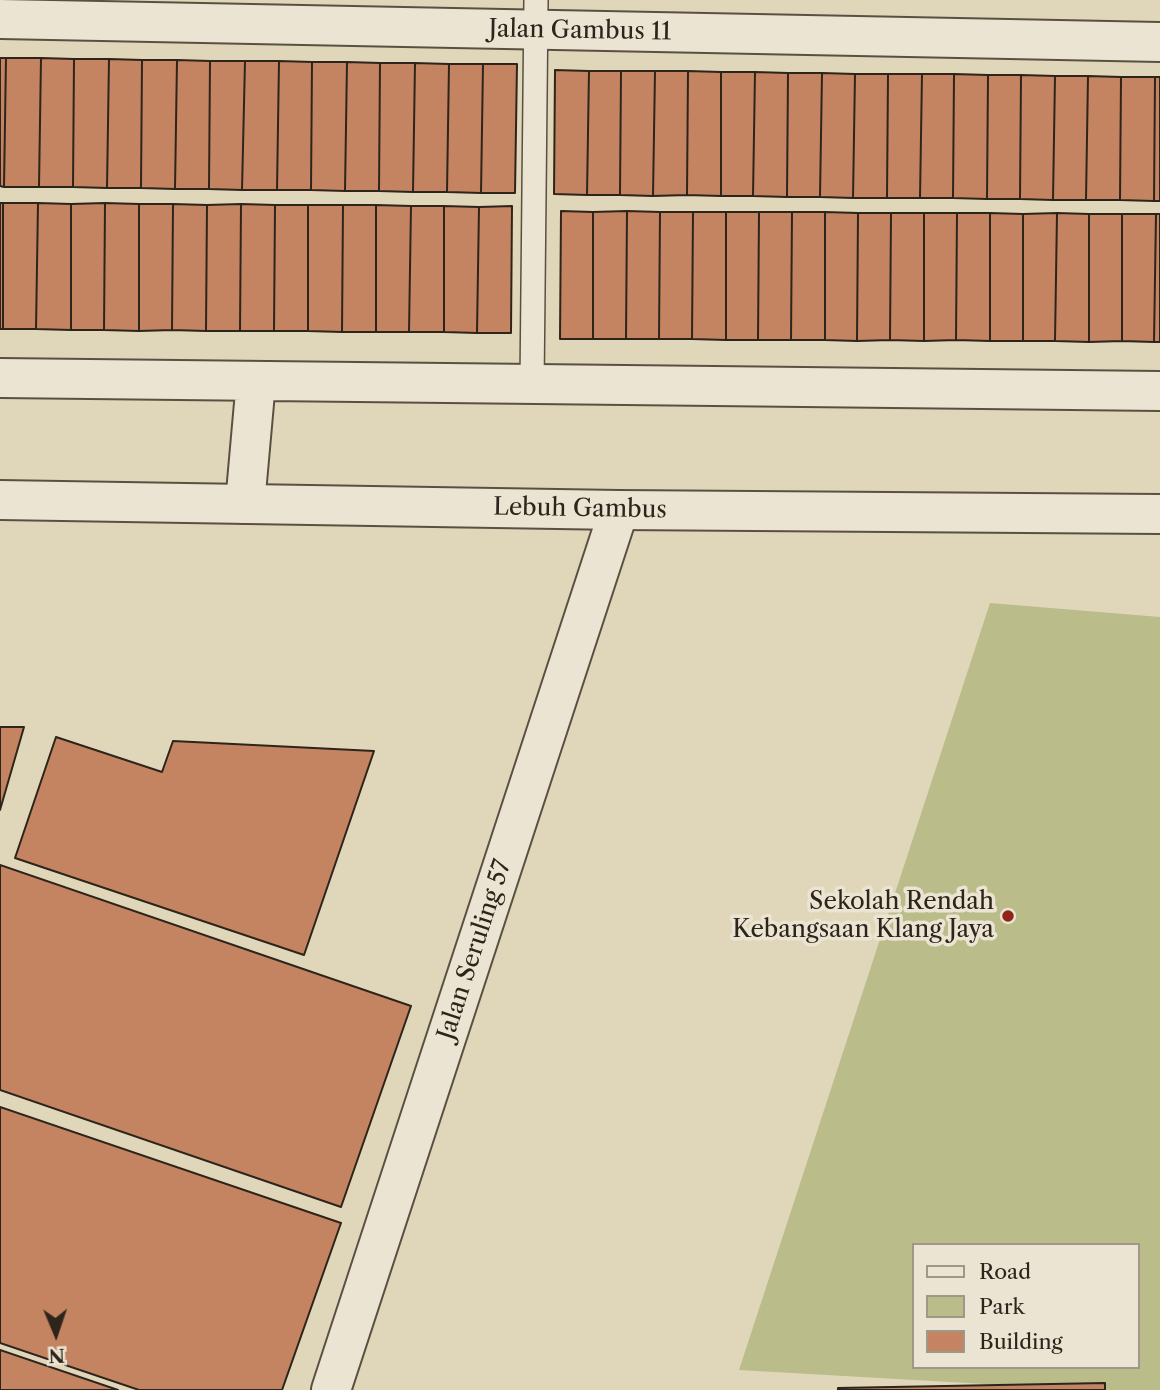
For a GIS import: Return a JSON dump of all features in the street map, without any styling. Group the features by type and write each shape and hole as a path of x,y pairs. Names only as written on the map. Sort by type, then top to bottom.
{"street":[{"name":"Jalan Gambus 11","path":"0,19 536,15 1160,42"},
{"path":"0,378 1160,391"},
{"path":"245,505 256,381"},
{"name":"Lebuh Gambus","path":"0,500 619,510 1160,514"},
{"name":"Jalan Seruling 57","path":"331,1390 619,510"}],"lane":[{"path":"531,385 536,15"}],"green space":[{"name":"Sekolah Rendah Kebangsaan Klang Jaya","path":"990,603 1160,617 1160,1390 1090,1390 739,1370"}],"building":[{"path":"0,58 6,58 4,187 0,186"},
{"path":"6,58 41,58 39,187 4,187"},
{"path":"41,58 74,59 73,187 39,187"},
{"path":"74,59 109,59 107,188 73,187"},
{"path":"109,59 142,60 141,188 107,188"},
{"path":"142,60 177,60 175,189 141,188"},
{"path":"177,60 210,61 209,189 175,189"},
{"path":"210,61 245,61 242,190 209,189"},
{"path":"245,61 279,61 277,190 242,190"},
{"path":"279,61 312,62 311,190 277,190"},
{"path":"312,62 347,62 345,191 311,190"},
{"path":"347,62 380,63 379,191 345,191"},
{"path":"380,63 415,63 413,192 379,191"},
{"path":"415,63 449,64 447,192 413,192"},
{"path":"449,64 483,64 481,193 447,192"},
{"path":"483,64 517,64 515,193 481,193"},
{"path":"555,70 589,71 587,195 554,194"},
{"path":"589,71 621,71 620,195 587,195"},
{"path":"621,71 655,71 653,196 620,195"},
{"path":"655,71 688,71 687,195 653,196"},
{"path":"688,71 721,72 721,196 687,195"},
{"path":"721,72 755,72 753,196 721,196"},
{"path":"755,72 788,73 787,197 753,196"},
{"path":"788,73 822,73 820,197 787,197"},
{"path":"822,73 855,74 853,198 820,197"},
{"path":"855,74 888,74 887,198 853,198"},
{"path":"888,74 922,74 920,198 887,198"},
{"path":"922,74 954,74 953,198 920,198"},
{"path":"954,74 988,75 987,199 953,198"},
{"path":"988,75 1021,75 1020,199 987,199"},
{"path":"1021,75 1055,76 1053,200 1020,199"},
{"path":"1055,76 1088,76 1086,200 1053,200"},
{"path":"1088,76 1121,77 1120,200 1086,200"},
{"path":"1121,77 1155,77 1154,201 1120,200"},
{"path":"1155,77 1160,77 1160,201 1154,201"},
{"path":"0,203 3,203 3,329 0,329"},
{"path":"3,203 38,203 36,329 3,329"},
{"path":"38,203 71,204 71,330 36,329"},
{"path":"105,203 139,204 139,331 104,330"},
{"path":"105,203 104,330 71,330 71,204"},
{"path":"139,204 173,204 172,330 139,331"},
{"path":"173,204 207,205 206,331 172,330"},
{"path":"241,204 275,205 274,331 240,331"},
{"path":"241,204 240,331 206,331 207,205"},
{"path":"275,205 308,205 308,331 274,331"},
{"path":"308,205 343,205 342,332 308,331"},
{"path":"343,205 376,205 376,332 342,332"},
{"path":"376,205 411,206 409,332 376,332"},
{"path":"411,206 444,206 444,332 409,332"},
{"path":"444,206 479,207 477,333 444,332"},
{"path":"512,206 511,333 477,333 479,207"},
{"path":"561,211 593,212 593,339 560,339"},
{"path":"627,211 660,212 659,339 626,339"},
{"path":"627,211 626,339 593,339 593,212"},
{"path":"660,212 693,212 692,339 659,339"},
{"path":"693,212 726,212 726,340 692,339"},
{"path":"726,212 759,212 758,340 726,340"},
{"path":"759,212 792,212 791,340 758,340"},
{"path":"792,212 825,212 825,340 791,340"},
{"path":"825,212 858,213 857,341 825,340"},
{"path":"858,213 891,213 890,340 857,341"},
{"path":"891,213 924,213 924,341 890,340"},
{"path":"924,213 957,213 956,340 924,341"},
{"path":"957,213 990,213 990,341 956,340"},
{"path":"990,213 1023,214 1023,341 990,341"},
{"path":"1057,213 1089,214 1089,342 1055,341"},
{"path":"1057,213 1055,341 1023,341 1023,214"},
{"path":"1089,214 1122,214 1122,341 1089,342"},
{"path":"1122,214 1156,214 1154,342 1122,341"},
{"path":"1156,214 1160,214 1160,342 1154,342"},
{"path":"0,727 24,727 0,810"},
{"path":"56,737 162,772 173,741 374,751 304,955 15,858"},
{"path":"0,865 411,1006 341,1207 0,1090"},
{"path":"0,1107 341,1223 282,1390 139,1390 0,1343"},
{"path":"0,1350 118,1390 0,1390"},
{"path":"1105,1383 1105,1390 838,1390 838,1388"}],"place":[{"name":"Sekolah Rendah Kebangsaan Klang Jaya","path":"1008,916"}]}
